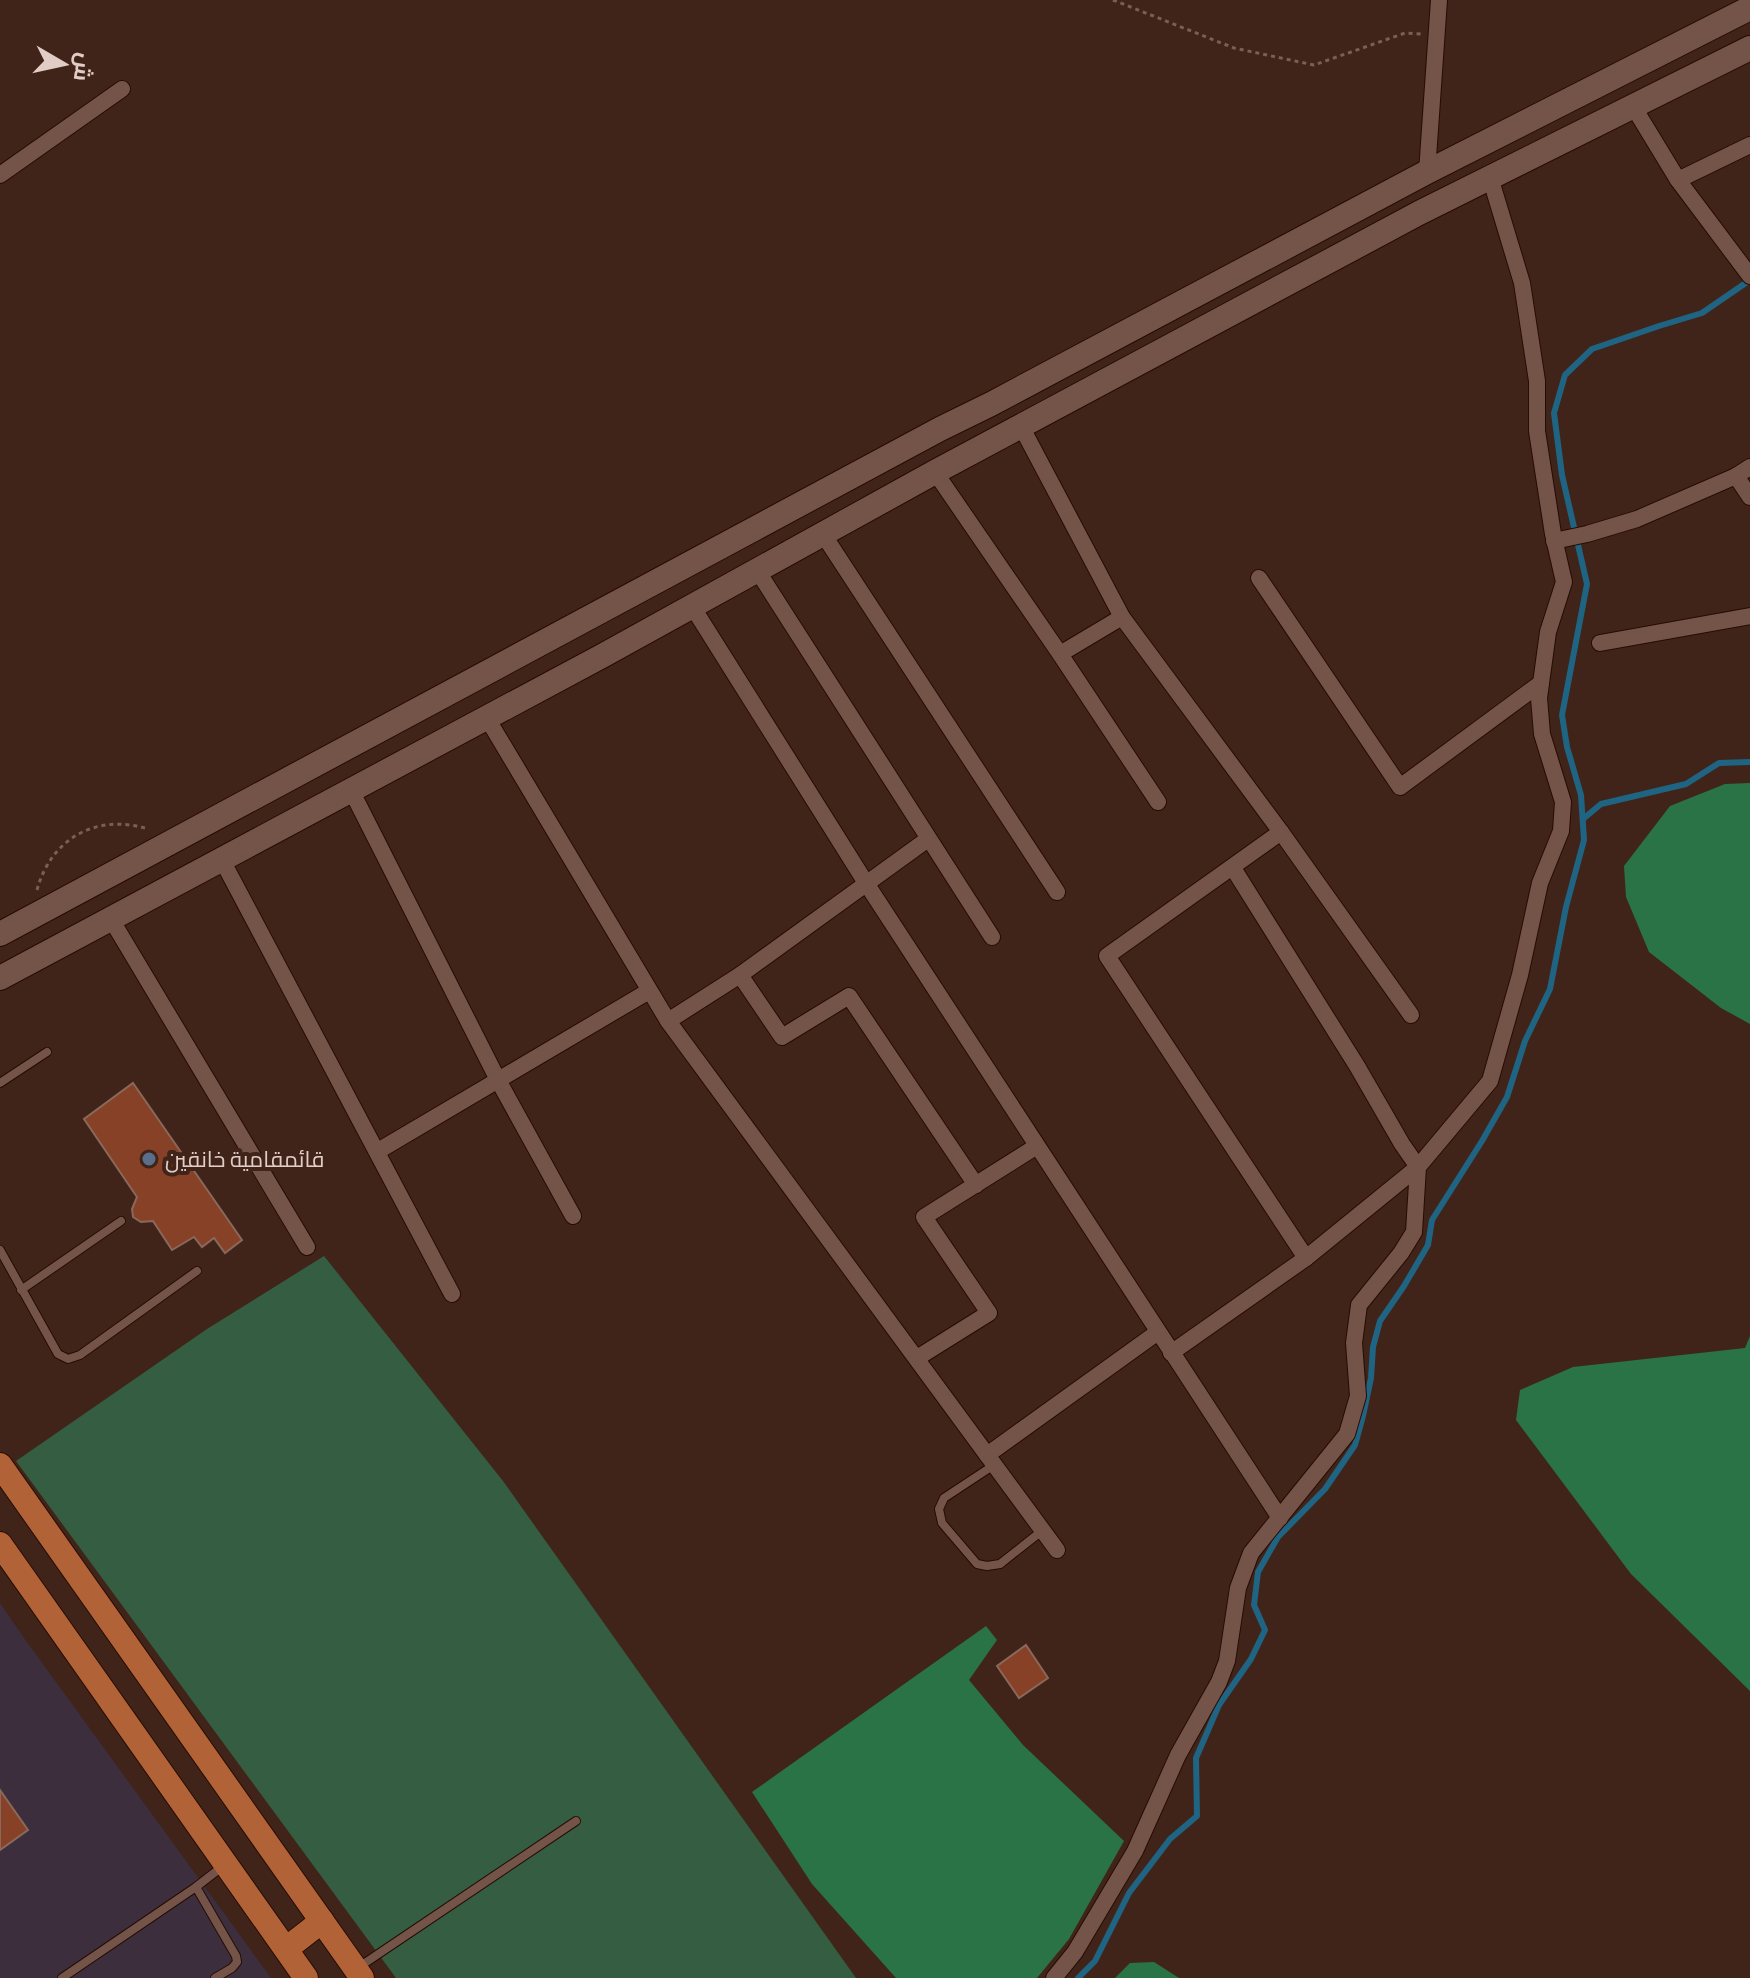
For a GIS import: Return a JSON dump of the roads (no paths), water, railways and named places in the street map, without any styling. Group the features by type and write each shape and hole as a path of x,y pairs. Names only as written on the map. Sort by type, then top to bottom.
{"main road":[{"path":"0,934 940,429 1427,172 1750,8"},
{"path":"1708,29 1710,44 1724,61"},
{"path":"1670,48 1681,58 1685,73 1683,81"},
{"path":"0,978 1419,213 1750,48"},
{"path":"991,404 991,425 1001,433 1014,430"},
{"path":"940,429 955,433 962,447 961,455 946,467"},
{"path":"180,838 214,864"},
{"path":"0,1465 359,1974"},
{"path":"0,1544 306,1978"},
{"path":"286,1949 322,1921"}],"street":[{"path":"1427,172 1439,0"},
{"path":"0,175 122,89"},
{"path":"1633,106 1678,180 1748,273"},
{"path":"1678,180 1750,145"},
{"path":"1171,1353 1306,1258 1418,1167 1490,1081 1520,975 1540,883 1561,831 1563,802 1542,734 1539,698 1548,632 1564,582 1537,431 1537,381 1522,283 1490,177"},
{"path":"1014,430 1122,617 1411,1015"},
{"path":"946,467 1060,654 1158,802"},
{"path":"1558,540 1637,519 1743,472 1750,497"},
{"path":"823,534 1057,892"},
{"path":"757,570 992,937"},
{"path":"1259,578 1400,787 1541,683"},
{"path":"692,606 866,883 1280,1518"},
{"path":"1600,643 1750,616"},
{"path":"1060,654 1122,617"},
{"path":"487,718 668,1021 1057,1550"},
{"path":"351,790 498,1080 573,1216"},
{"path":"1281,832 1107,956 1306,1258"},
{"path":"668,1021 740,975 928,839"},
{"path":"214,864 378,1151 452,1294"},
{"path":"1054,1978 1075,1952 1135,1851 1178,1755 1219,1682 1227,1661 1238,1588 1251,1553 1347,1434 1358,1396 1354,1343 1359,1305 1414,1232 1418,1167 1233,868"},
{"path":"111,919 307,1247"},
{"path":"740,975 782,1037 849,996 976,1185"},
{"path":"378,1151 649,991"},
{"path":"917,1358 989,1313 924,1217 1037,1146"},
{"path":"991,1459 1158,1332"}],"lane":[{"path":"0,1083 47,1052"},
{"path":"21,1290 121,1221"},
{"path":"0,1250 58,1354 68,1359 80,1355 197,1271"},
{"path":"991,1459 944,1498 939,1509 942,1523 977,1564 987,1566 1000,1564 1043,1530"},
{"path":"359,1974 576,1821"},
{"path":"65,1977 226,1864"},
{"path":"196,1887 236,1956 237,1962 232,1968 215,1978"}],"waterway":[{"path":"1078,1978 1095,1961 1129,1893 1170,1839 1197,1816 1196,1758 1219,1705 1251,1659 1265,1630 1254,1605 1258,1572 1278,1537 1325,1489 1355,1445 1371,1378 1373,1347 1380,1321 1428,1245 1432,1220 1507,1097 1525,1041 1550,989 1566,907 1584,840 1581,795 1567,747 1562,715 1587,584 1562,475 1554,413 1565,375 1592,349 1702,313 1750,280"},
{"path":"1583,819 1601,804 1686,784 1719,763 1750,762"}],"place":[{"name":"قائمقامية خانقين","path":"149,1159"}]}
